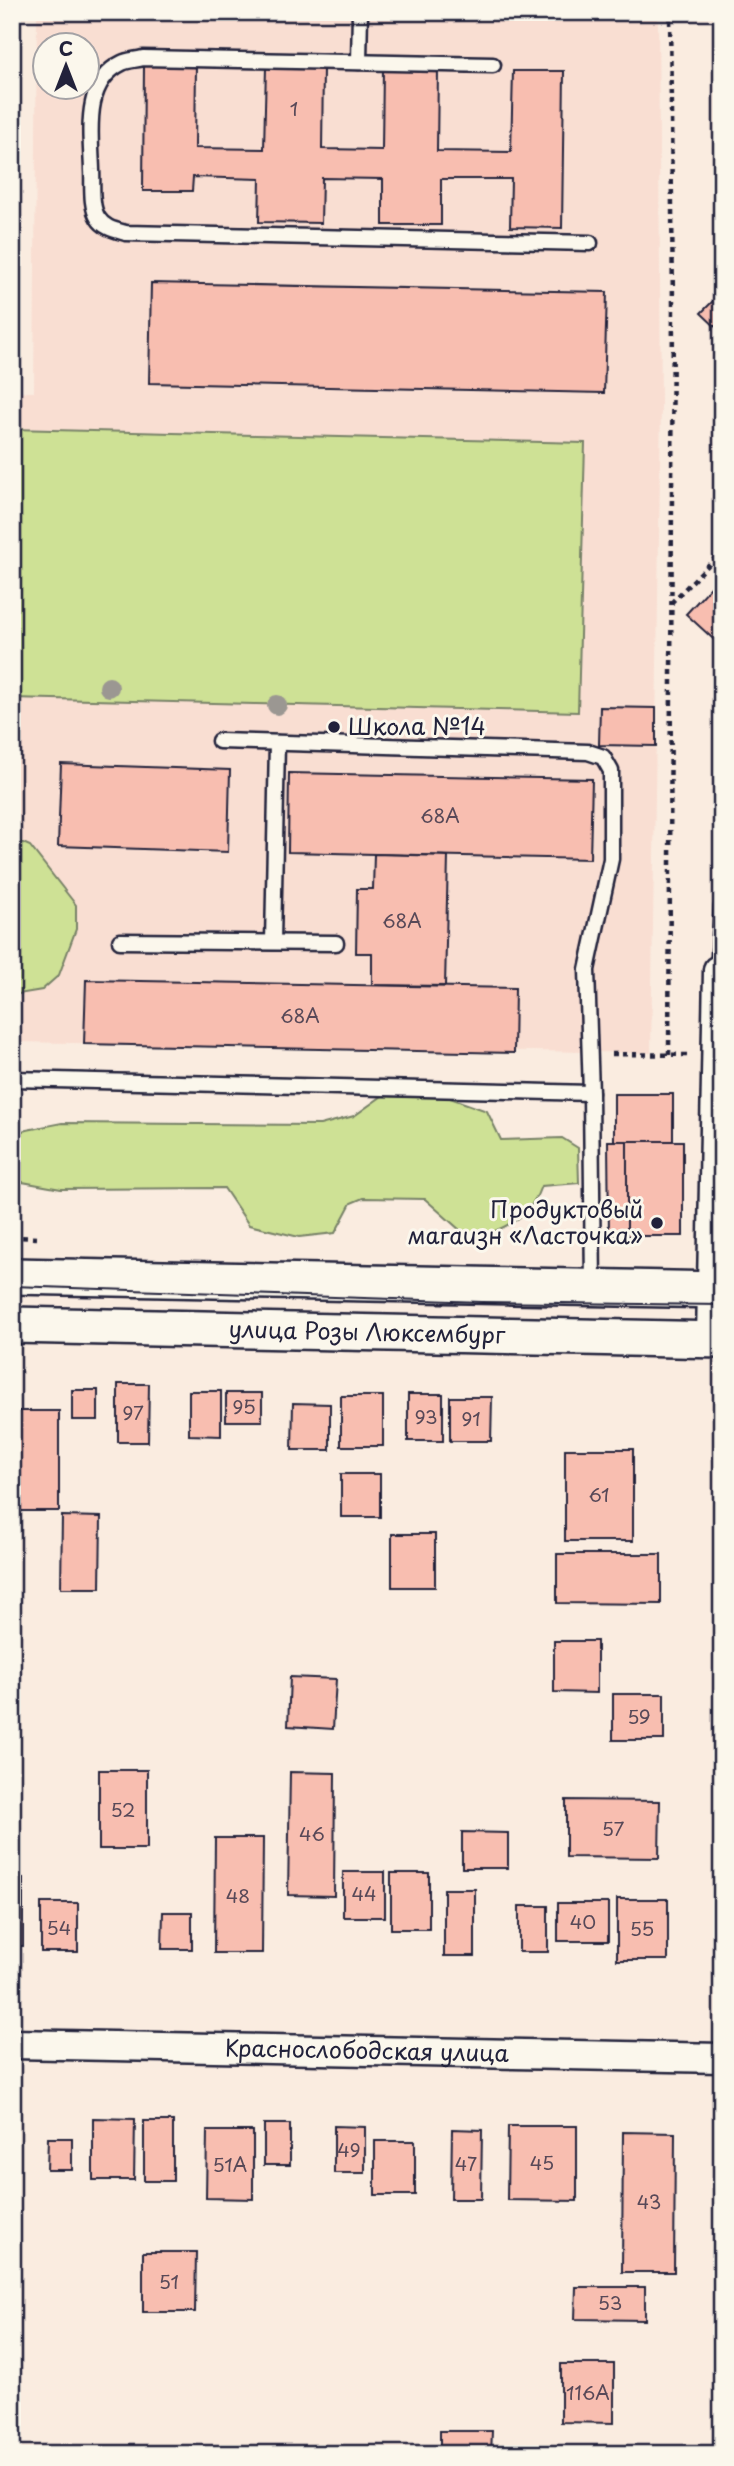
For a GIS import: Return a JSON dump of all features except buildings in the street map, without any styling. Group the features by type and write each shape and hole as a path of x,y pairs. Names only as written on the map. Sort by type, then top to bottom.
{"street":[{"path":"716,1340 720,969"},
{"path":"12,1276 717,1289"},
{"name":"улица Розы Люксембург","path":"12,1325 716,1340"},
{"name":"Краснослободская улица","path":"12,2044 722,2059"}],"lane":[{"path":"359,12 359,62"},
{"path":"493,65 143,58 123,62 108,72 92,103 90,120 93,202 98,218 110,229 125,233 590,243"},
{"path":"219,741 588,752 603,757 611,771 611,859 587,970 593,1287"},
{"path":"273,942 276,743"},
{"path":"720,969 722,906"},
{"path":"120,940 336,943"},
{"path":"12,1079 591,1093"}],"path":[{"path":"669,1055 673,304 670,12"},
{"path":"671,603 722,551"},
{"path":"590,1053 717,1056"}],"shaded area":[{"name":"Школа №14","path":"37,12 658,12 661,406 651,1053 12,1042 12,392 34,392 36,102 102,102 102,32 37,32"}],"green space":[{"path":"12,429 585,443 578,712 12,698"},
{"path":"12,838 30,846 76,905 76,929 59,975 42,990 18,994 12,1029"},
{"path":"436,1093 487,1111 501,1140 562,1138 578,1148 579,1183 541,1186 531,1205 518,1219 481,1237 460,1230 425,1199 363,1198 351,1203 335,1233 299,1237 249,1225 224,1188 61,1189 17,1181 13,1169 12,1150 17,1132 62,1123 320,1125 354,1116 385,1094"}],"tram line":[{"path":"12,1286 482,1302 722,1305"}],"place":[{"name":"Школа №14","path":"334,727"},
{"name":"Продуктовый магаизн «Ласточка»","path":"657,1223"}]}
